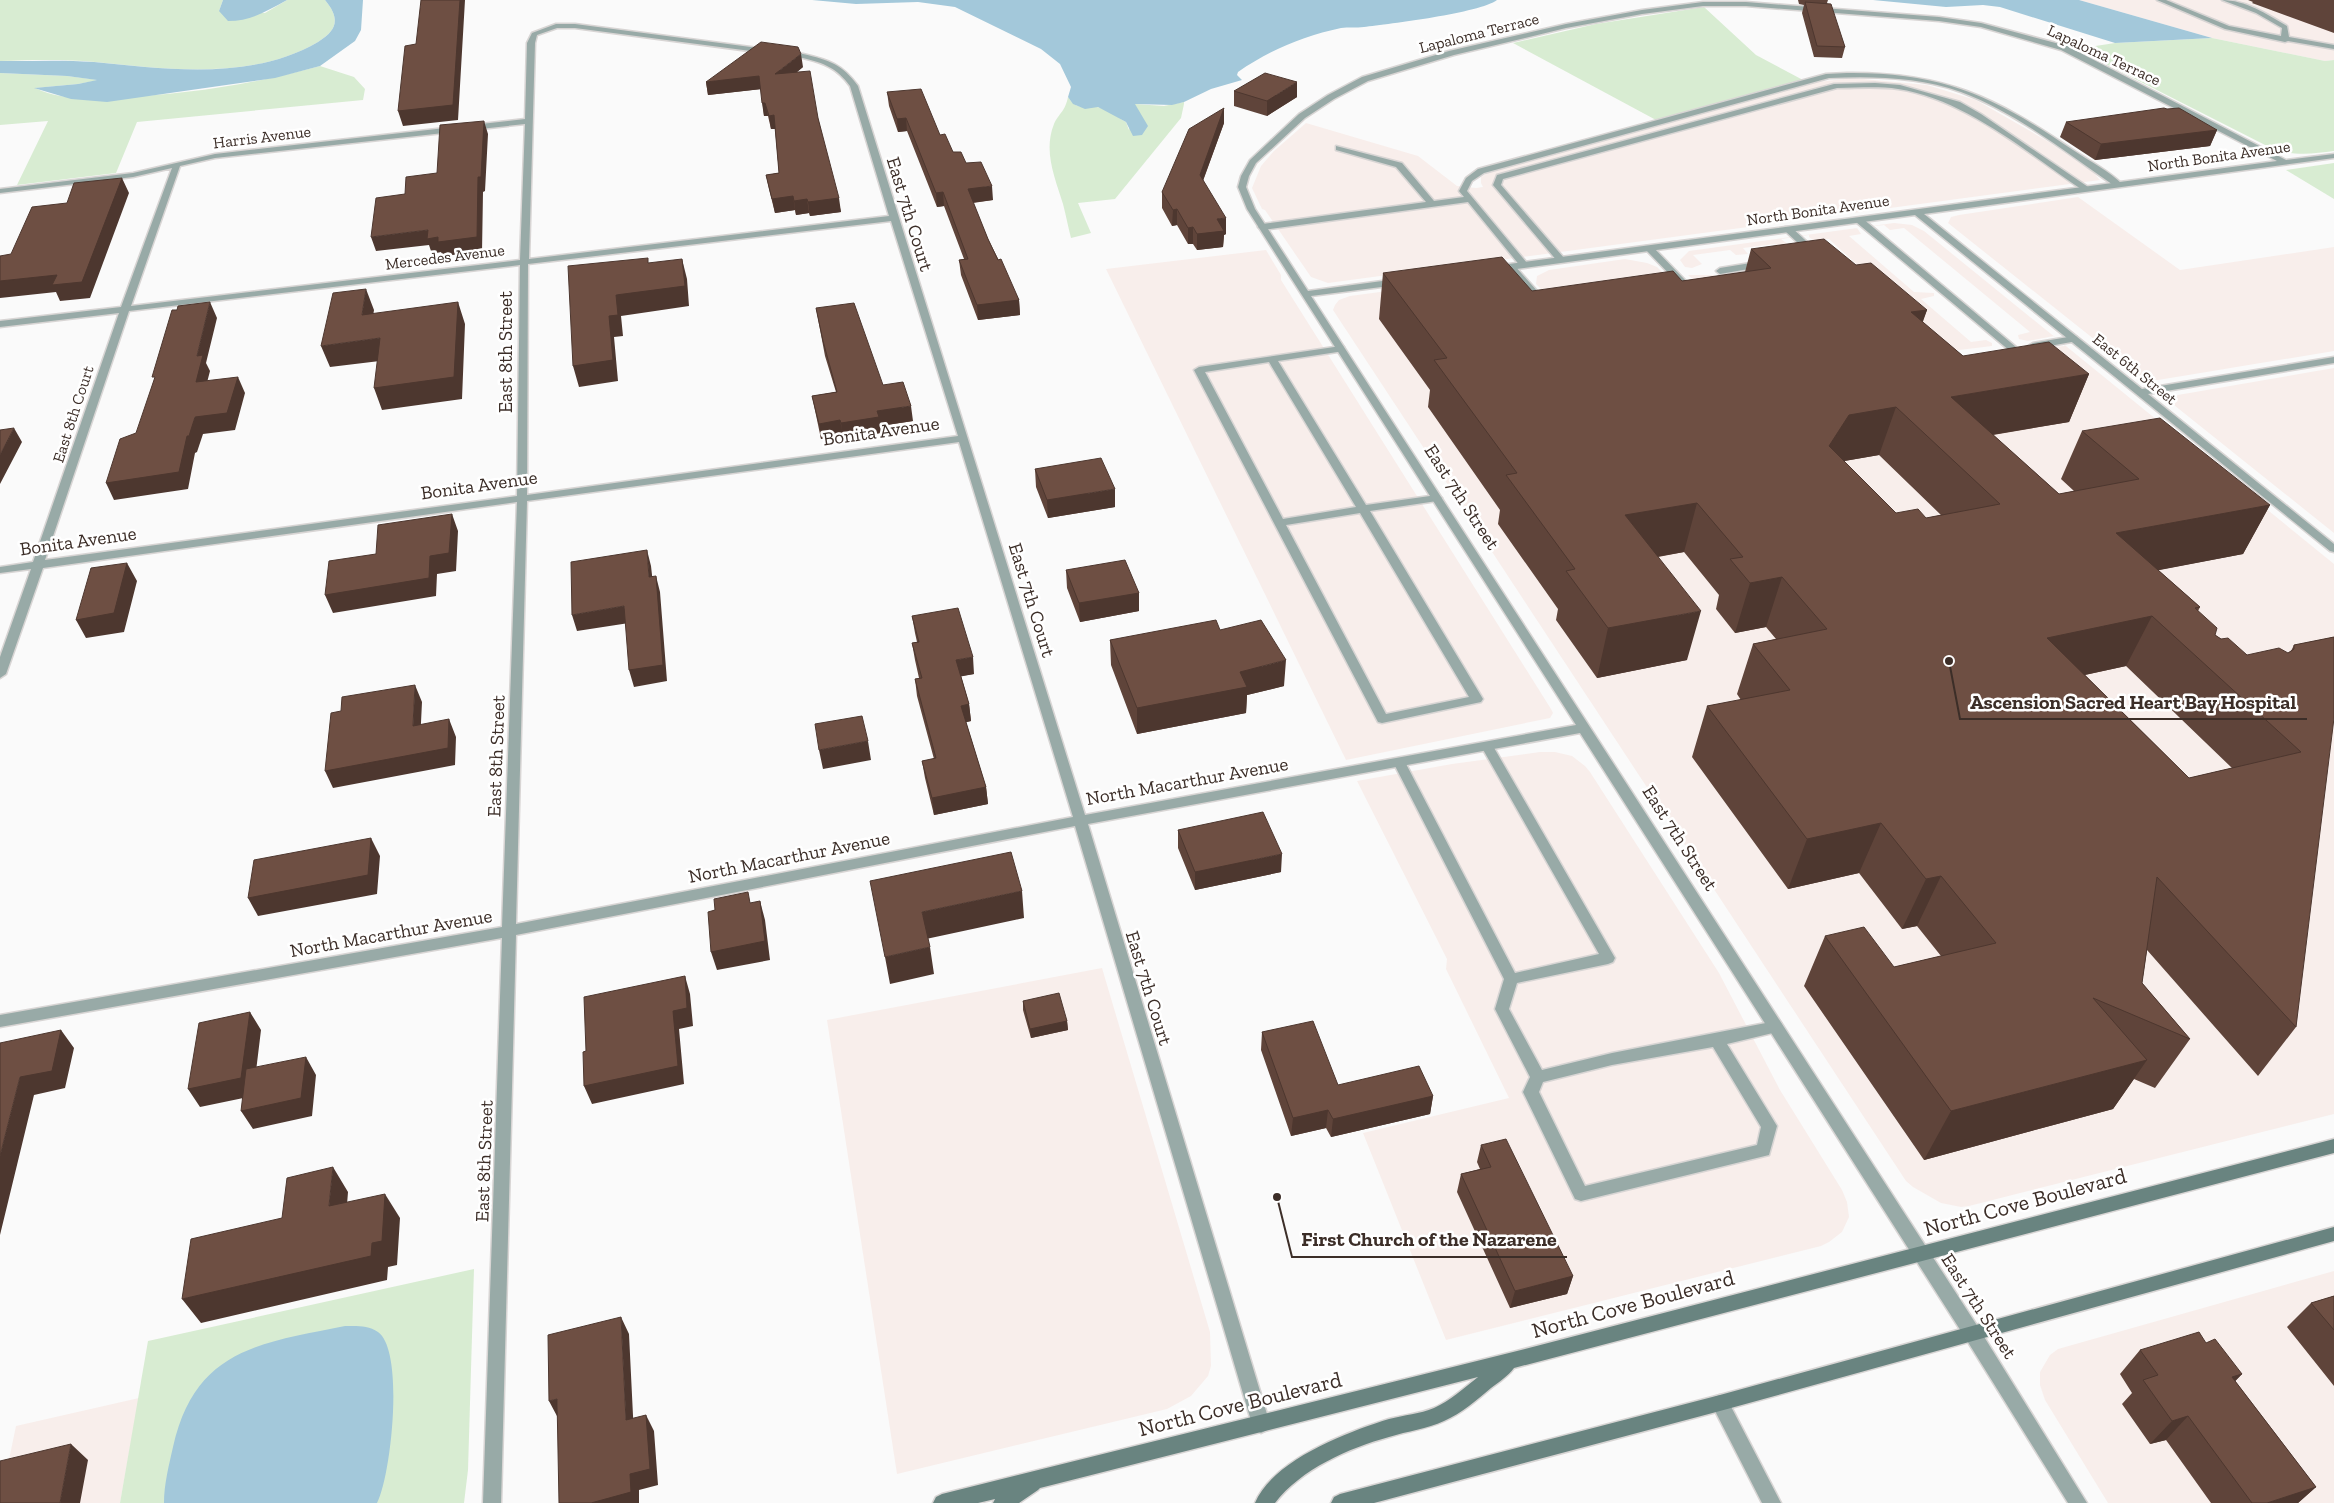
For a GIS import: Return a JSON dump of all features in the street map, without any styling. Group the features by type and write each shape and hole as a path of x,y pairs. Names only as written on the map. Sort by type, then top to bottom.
{"main road":[{"name":"North Cove Boulevard","path":"942,1503 1513,1360 2334,1146"},
{"path":"1340,1503 1720,1403 2334,1234"},
{"path":"1264,1503 1283,1481 1308,1465 1362,1436 1443,1413 1513,1360"},
{"path":"1002,1503 1041,1478"}],"street":[{"path":"2160,0 2227,28 2285,40 2334,47"},
{"path":"2225,0 2258,12 2285,27 2285,40"},
{"name":"Lapaloma Terrace","path":"1245,198 1242,187 1245,176 1254,162 1276,138 1310,110 1365,79 1462,51 1573,24 1652,10 1703,4 1746,4 1940,19 1981,25 2030,37 2064,48 2098,64 2286,163"},
{"name":"East 8th Street","path":"492,1503 522,497 524,263 531,43 534,34 556,26"},
{"name":"East 7th Court","path":"556,26 575,26 677,38 803,56 824,61 844,72 854,86 892,218 964,438 1081,820 1260,1424"},
{"path":"1524,265 1463,191 1469,180 1481,171 1495,165 1829,76 1851,74 1917,80 1979,97 2035,129 2119,185"},
{"path":"1561,260 1497,185 1500,176 1836,86 1900,87 1926,93 1956,104 1978,116 2087,189"},
{"name":"Harris Avenue","path":"0,191 133,175 215,156 530,120"},
{"path":"1339,148 1399,165 1432,204"},
{"name":"North Bonita Avenue","path":"1482,270 2334,156"},
{"name":"East 8th Court","path":"0,674 39,564 124,309 177,165"},
{"name":"East 7th Street","path":"1245,198 1972,1333 2078,1503"},
{"path":"1262,227 1470,199"},
{"name":"East 6th Street","path":"1917,212 2334,549"},
{"name":"Mercedes Avenue","path":"0,324 892,218"},
{"path":"1859,220 2009,350 2074,339"},
{"path":"1788,229 1820,259 1807,257"},
{"path":"1649,248 1691,292"},
{"path":"1720,271 1768,263"},
{"path":"1511,266 1548,308 1554,310"},
{"path":"1306,294 1404,281"},
{"path":"1272,359 1477,699 1382,719 1199,370 1272,359 1341,349"},
{"path":"2139,392 2334,360"},
{"name":"Bonita Avenue","path":"0,570 522,497 964,438"},
{"path":"1279,523 1437,498"},
{"name":"North Macarthur Avenue","path":"0,1021 510,930 1081,820 1584,728"},
{"path":"1487,746 1608,958 1510,979"},
{"path":"1399,762 1510,979 1502,1009 1538,1077"},
{"path":"1538,1077 1612,1059 1776,1027"},
{"path":"1538,1077 1531,1092 1581,1194 1764,1150 1769,1126 1716,1040"},
{"path":"1720,1403 1772,1503"}],"shaded area":[{"path":"2079,0 2334,0 2334,60 2325,61 2212,38"},
{"path":"1852,78 1927,85 1976,100 2049,142 2093,172 2100,180 1328,283 1311,277 1265,210 1262,209 1252,188 1261,166 1274,151 1306,123 1418,156 1457,186 1476,188 1483,187 1481,177 1491,171 1818,82"},
{"path":"2078,197 2180,270 2334,247 2334,351 2158,380 2144,379 1948,223 1951,217 1959,215"},
{"path":"1894,223 1912,225 1924,231 2054,336 2028,341 2019,339 2018,335 2030,332 1904,228 1890,230 1884,225 1859,228"},
{"path":"1857,228 1861,234 1849,236 1914,292 1934,293 1934,296 1921,299 1971,342 1986,340 1992,343 1992,346 1951,351 1829,239 1813,240 1809,235 1781,239 1793,248 1783,251 1775,244 1743,248 1748,254 1736,255 1730,250 1693,255 1702,264 1692,268 1685,267 1680,260 1689,251"},
{"path":"1266,250 1281,275 1281,280 1551,709 1553,713 1550,718 1346,760 1106,269"},
{"path":"1625,259 1647,263 1657,267 1664,274 1546,294 1536,284 1537,276 1549,270"},
{"path":"1688,275 1714,275 1724,285 1946,379 2051,347 2065,346 2058,340 2334,564 2334,1114 1961,1207 1941,1203 1906,1181 1333,310 1339,300 1350,296 1485,278 1503,295 1707,292"},
{"path":"2334,368 2334,533 2174,405 2170,399 2172,396"},
{"path":"1540,752 1555,752 1572,756 1590,772 1719,973 1780,1090 1842,1190 1847,1202 1849,1217 1842,1232 1821,1246 1446,1340 1363,1133 1509,1098 1446,969 1447,959 1357,781 1452,764"},
{"path":"1102,968 1210,1332 1211,1366 1208,1376 1191,1396 1167,1409 897,1474 827,1020"},
{"path":"2334,1271 2334,1503 2108,1503 2045,1400 2040,1385 2040,1372 2050,1355 2058,1349"},
{"path":"139,1398 120,1503 0,1503 16,1426"}],"green space":[{"path":"0,0 223,0 219,11 265,13 287,0 325,0 333,12 335,23 330,33 325,37 292,54 265,63 237,67 180,69 71,60 0,61"},
{"path":"1704,7 1756,55 1803,80 1656,120 1513,43 1596,24"},
{"path":"2212,38 2325,61 2334,60 2334,151 2294,153 2271,148 2076,49 2115,43"},
{"path":"320,66 354,77 365,89 363,100 137,122 116,173 17,185 48,121 0,125 0,73 67,76 99,80 35,88 65,97 96,98 169,94 220,88"},
{"path":"1068,97 1075,105 1097,107 1108,111 1126,122 1129,130 1135,104 1164,106 1184,102 1181,118 1115,199 1078,203 1091,233 1071,238 1050,154 1051,134 1054,124"},
{"path":"2334,163 2334,199 2286,170"},
{"path":"474,1269 468,1470 464,1503 120,1503 148,1341"}],"water":[{"path":"223,0 287,0 252,17 228,21 219,11"},
{"path":"325,0 363,0 361,30 355,41 320,66 275,78 107,102 71,99 34,88 78,84 97,80 67,76 0,73 0,61 84,61 179,69 237,67 265,63 292,54 318,42 330,33 335,23 335,18"},
{"path":"812,0 1497,0 1473,9 1413,21 1341,28 1313,35 1262,57 1238,72 1237,75 1242,80 1211,89 1184,102 1172,105 1135,104 1148,126 1142,135 1133,136 1126,122 1098,107 1085,109 1073,104 1068,97 1071,87 1060,64 1041,49 955,7 918,2 856,4"},
{"path":"1873,0 2079,0 2212,38 2115,43 2000,7 1983,5 1946,7"},
{"path":"345,1326 366,1327 378,1332 386,1344 391,1363 393,1415 391,1442 387,1468 377,1503 164,1503 168,1468 183,1414 197,1389 215,1370 235,1356 259,1346 285,1338"}],"building":[{"path":"421,0 460,0 453,105 398,111 405,46 416,44"},
{"path":"1805,2 1831,4 1845,47 1817,46"},
{"path":"761,42 798,47 801,54 775,74 810,71 818,118 839,198 808,202 807,199 794,201 793,196 772,199 766,175 779,173 774,115 769,116 765,103 762,103 759,76 706,82"},
{"path":"1265,73 1297,82 1267,101 1234,91"},
{"path":"921,89 940,135 945,134 953,152 961,152 966,163 981,162 992,186 968,189 988,239 998,260 1001,259 1019,300 977,305 959,260 968,259 943,192 936,193 906,118 897,119 887,92"},
{"path":"1224,108 1200,175 1226,218 1217,219 1224,231 1197,234 1193,227 1188,228 1177,209 1173,210 1162,192 1189,129"},
{"path":"2164,108 2179,108 2217,130 2101,144 2066,122"},
{"path":"484,121 481,177 478,177 477,237 438,242 438,237 427,239 428,230 371,237 376,198 405,194 406,177 437,173 440,125"},
{"path":"122,178 82,282 52,285 57,275 0,281 0,256 11,254 32,207 67,203 74,183"},
{"path":"1824,239 1856,265 1871,263 1927,310 1911,312 1963,356 2049,342 2089,374 1951,397 2059,494 2139,479 2082,431 2160,418 2270,505 2116,533 2200,607 2195,608 2217,628 2215,635 2221,639 2228,638 2247,655 2279,648 2288,653 2294,649 2294,645 2334,637 2334,718 2296,1027 2157,877 2142,983 2190,1039 2093,998 2147,1060 1951,1111 1825,936 1864,927 1894,967 1996,943 1941,876 1926,879 1881,823 1807,839 1707,706 1790,690 1753,644 1827,629 1782,577 1750,583 1730,559 1743,557 1697,503 1625,515 1701,611 1608,628 1566,571 1575,569 1506,475 1517,473 1434,360 1447,358 1383,273 1502,257 1532,291 1673,271 1682,281 1771,268 1751,249","holes":["1896,407 2000,504 1926,518 1918,509 1896,513 1829,446 1849,415","2152,616 2301,752 2189,778 2047,638"]},
{"path":"648,258 648,263 682,259 685,286 616,295 618,315 609,316 613,360 573,366 568,266"},
{"path":"366,289 362,315 458,302 454,377 374,388 380,338 321,346 333,293"},
{"path":"210,302 197,356 203,355 196,382 238,377 227,413 195,417 189,436 187,436 179,472 106,483 120,439 136,433 155,377 152,377 172,310 177,310 178,306"},
{"path":"854,303 883,385 903,382 911,406 877,411 879,417 841,423 840,420 819,424 812,396 837,392 816,308"},
{"path":"14,428 0,455 0,430"},
{"path":"1101,458 1115,489 1047,500 1035,469"},
{"path":"452,514 449,553 430,556 429,578 325,595 329,561 376,554 378,525"},
{"path":"647,550 649,577 656,576 663,665 629,670 624,606 572,615 571,562"},
{"path":"1125,560 1139,593 1079,603 1066,570"},
{"path":"127,563 114,613 76,620 91,568"},
{"path":"958,608 973,657 956,660 969,704 961,706 986,787 932,798 922,761 936,758 915,679 922,678 912,643 919,642 912,616"},
{"path":"1216,620 1220,630 1261,620 1286,660 1240,672 1247,687 1137,708 1110,640"},
{"path":"415,685 413,726 449,719 448,748 325,771 331,713 341,711 342,697"},
{"path":"862,716 868,741 819,750 815,724"},
{"path":"1263,812 1282,854 1195,872 1178,830"},
{"path":"371,838 368,875 248,898 254,860"},
{"path":"1011,852 1022,891 922,912 930,947 885,957 870,881"},
{"path":"748,892 750,903 760,901 765,941 711,952 708,912 715,910 714,899"},
{"path":"685,976 687,1008 673,1011 678,1066 584,1086 583,1052 586,1051 584,997"},
{"path":"1059,993 1067,1021 1030,1029 1023,1001"},
{"path":"250,1012 241,1078 188,1089 199,1023"},
{"path":"1313,1021 1338,1085 1419,1066 1433,1096 1333,1119 1328,1110 1293,1118 1262,1032"},
{"path":"61,1030 52,1071 20,1077 0,1156 0,1043"},
{"path":"306,1057 301,1098 241,1111 246,1069"},
{"path":"1506,1139 1573,1276 1515,1291 1461,1174 1491,1167 1481,1145"},
{"path":"333,1167 329,1206 385,1194 382,1241 372,1243 371,1256 182,1299 191,1239 282,1218 287,1178"},
{"path":"2334,1296 2334,1330 2311,1303"},
{"path":"621,1317 626,1420 646,1415 650,1469 630,1474 631,1492 591,1503 559,1503 557,1399 549,1401 548,1335"},
{"path":"2199,1332 2206,1343 2215,1339 2242,1374 2232,1377 2316,1487 2267,1503 2252,1503 2188,1416 2172,1421 2143,1380 2158,1375 2140,1350"},
{"path":"71,1444 60,1503 0,1503 0,1461"}],"place":[{"name":"Ascension Sacred Heart Bay Hospital","path":"1949,661"},
{"name":"First Church of the Nazarene","path":"1277,1197"}]}
